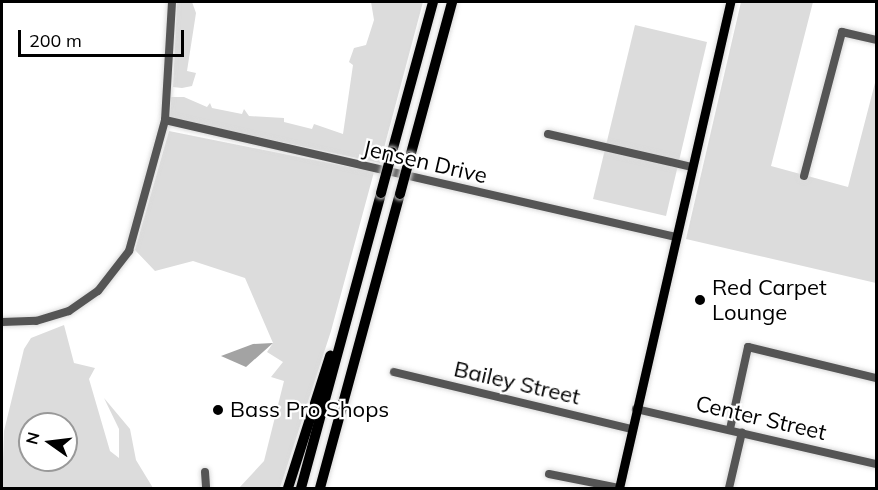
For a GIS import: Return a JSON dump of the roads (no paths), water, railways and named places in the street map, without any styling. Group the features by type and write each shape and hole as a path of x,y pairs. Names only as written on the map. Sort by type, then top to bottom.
{"highway":[{"path":"301,489 433,2"},
{"path":"320,489 452,2"},
{"path":"288,489 377,208"},
{"path":"327,489 342,406"}],"main road":[{"path":"619,488 730,2"}],"street":[{"path":"2,322 36,321 69,311 109,280 137,230 165,120 172,2"},
{"path":"804,176 842,32 876,40"},
{"name":"Jensen Drive","path":"165,120 676,237"},
{"path":"548,134 692,167"},
{"path":"730,429 748,347 876,378"},
{"name":"Bailey Street","path":"394,372 632,429"},
{"name":"Center Street","path":"636,409 876,464"},
{"path":"729,489 742,432"},
{"path":"205,472 206,489"},
{"path":"549,474 619,488"}],"place":[{"name":"Red Carpet Lounge","path":"700,300"},
{"name":"Bass Pro Shops","path":"218,410"}]}
